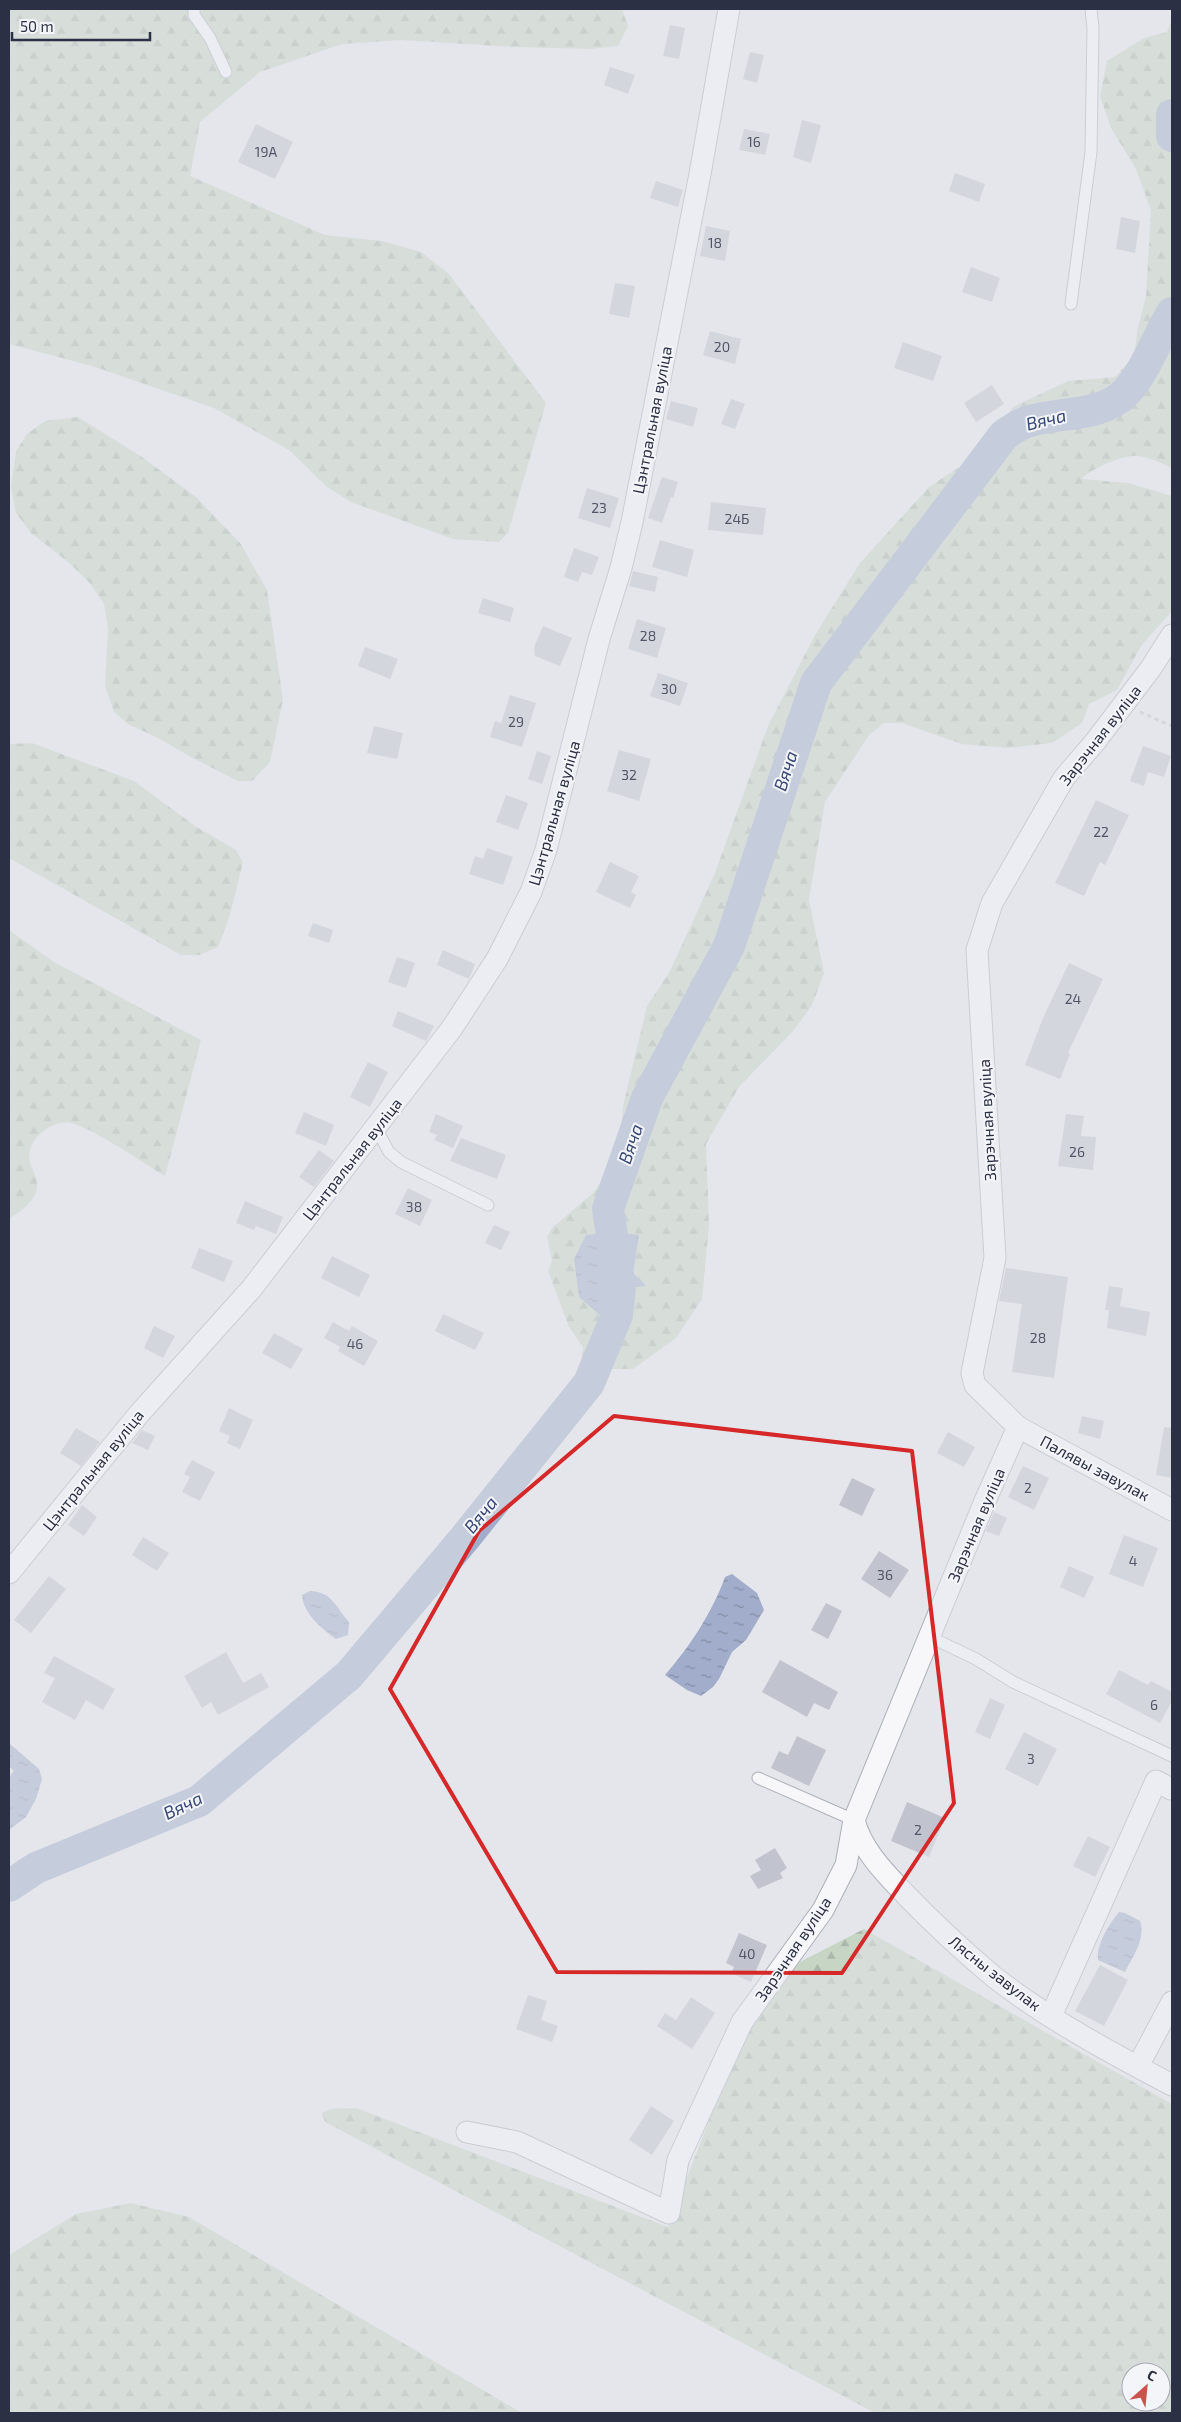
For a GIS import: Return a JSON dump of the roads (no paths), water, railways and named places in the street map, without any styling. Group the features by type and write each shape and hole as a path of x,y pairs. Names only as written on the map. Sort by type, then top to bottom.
{"street":[{"name":"Цэнтральная вуліца","path":"9,1573 139,1414 252,1288 376,1128 452,1028 498,959 531,892 546,850 599,639 621,568 632,522 700,174 728,9"},
{"name":"Зарэчная вуліца","path":"467,2132 517,2142 669,2213 678,2160 738,2031 823,1910 846,1865 854,1820 985,1501 1018,1427 975,1385 972,1373 995,1258 978,950 992,903 1064,778 1095,742 1151,668 1172,635"},
{"name":"Палявы завулак","path":"1018,1427 1172,1510"},
{"path":"1051,2016 1156,1781 1171,1789"},
{"name":"Лясны завулак","path":"854,1820 857,1833 880,1866 939,1929 994,1977 1051,2016 1172,2085"},
{"path":"1138,2066 1172,2002"}],"lane":[{"path":"194,9 194,15 210,38 226,72"},
{"path":"1071,304 1090,152 1093,36 1091,9"},
{"path":"376,1128 388,1152 401,1162 488,1205"},
{"path":"930,1636 976,1659 1013,1682 1172,1756"},
{"path":"758,1778 854,1820"}],"water":[{"path":"613,1232 639,1235 633,1273 646,1286 620,1289 617,1315 602,1317 579,1297 574,1259 586,1235"},
{"path":"732,1574 757,1593 764,1610 746,1640 732,1652 719,1679 713,1687 701,1696 687,1690 665,1675 700,1629 725,1577"},
{"path":"310,1591 324,1594 333,1602 349,1622 348,1635 336,1639 314,1620 303,1602 302,1595"},
{"path":"9,1743 39,1769 42,1779 36,1799 26,1817 9,1830 9,1777 14,1771 9,1766"},
{"path":"1119,1912 1140,1921 1141,1928 1138,1947 1125,1972 1098,1960 1101,1941"}],"waterway":[{"name":"Вяча","path":"1172,115 1172,136"},
{"name":"Вяча","path":"9,1886 36,1868 199,1801 349,1675 464,1539 589,1383 617,1315 620,1288 608,1209 647,1098 729,946 816,683 1004,435 1016,427 1036,419 1091,411 1116,401 1140,374 1172,313"}]}
